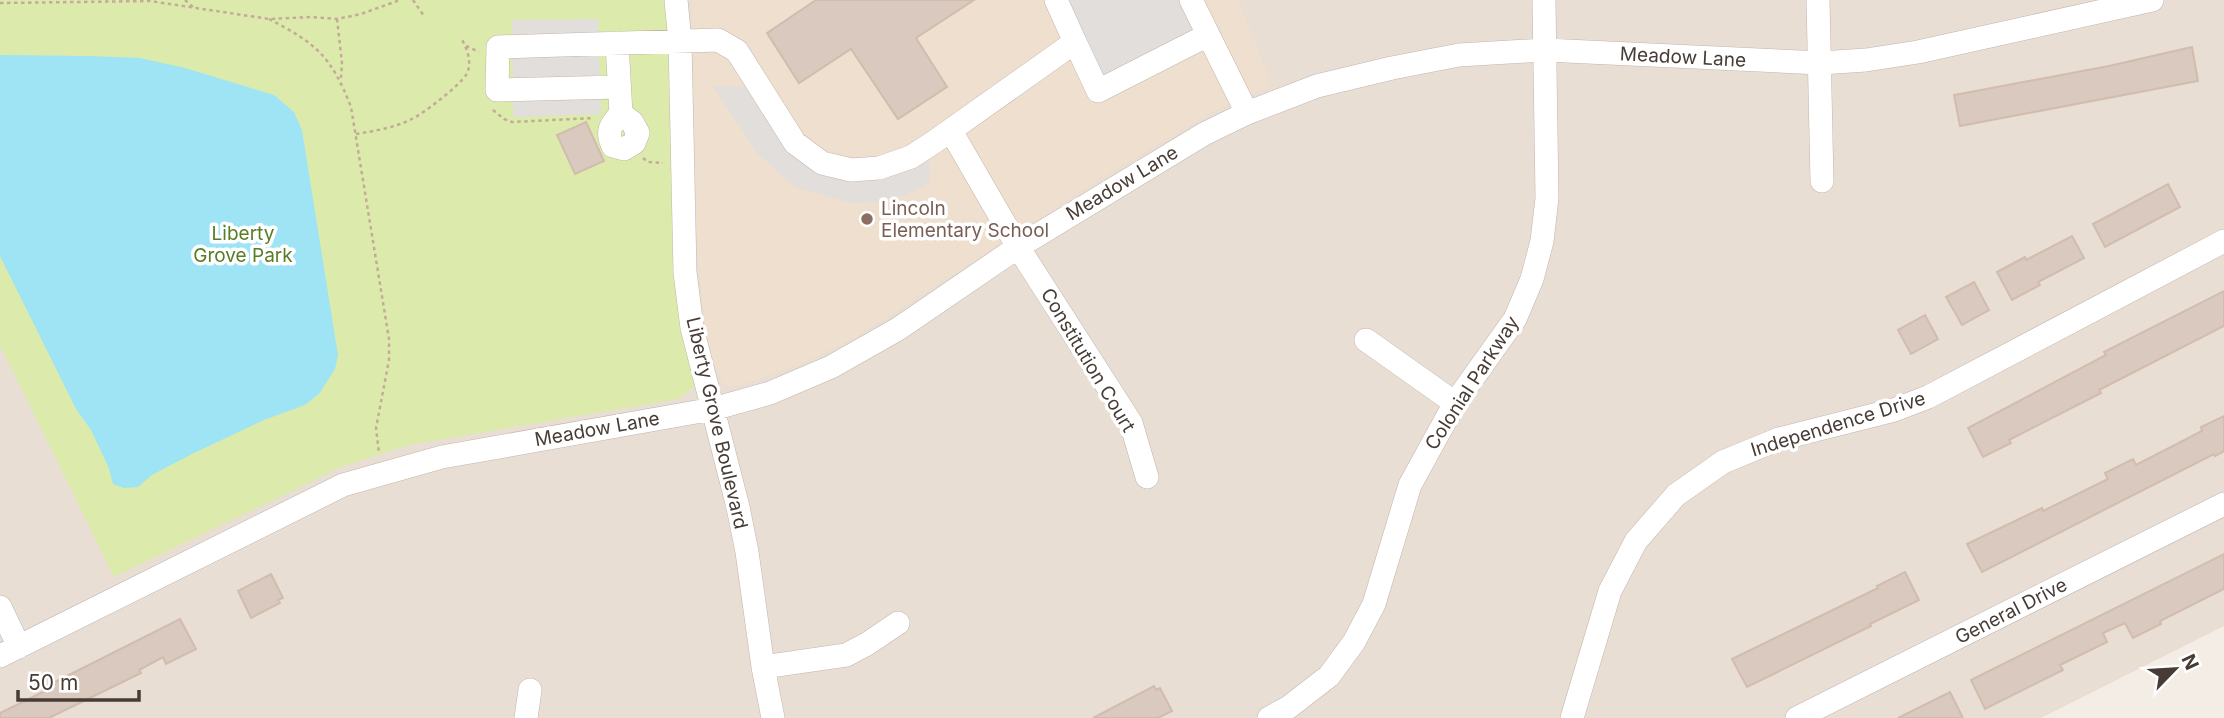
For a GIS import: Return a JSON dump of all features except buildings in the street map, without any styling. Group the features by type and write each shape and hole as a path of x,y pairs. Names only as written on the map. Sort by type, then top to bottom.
{"street":[{"name":"Liberty Grove Boulevard","path":"676,0 680,41 685,272 692,328 738,507 773,718"},
{"path":"1056,0 1098,91 1208,35"},
{"path":"1191,0 1247,113"},
{"name":"Colonial Parkway","path":"1269,718 1289,707 1329,676 1354,642 1374,604 1410,485 1455,403 1516,319 1532,279 1539,254 1547,198 1545,0"},
{"path":"1818,0 1822,181"},
{"name":"Meadow Lane","path":"10,652 343,485 442,457 713,409 770,393 831,367 898,329 1018,247 1163,158 1247,113 1317,86 1459,55 1545,50 1820,63 1866,60 1919,52 2152,0"},
{"path":"618,87 497,90 498,47 718,40 737,51 795,143 822,163 850,170 879,168 911,157 1075,43"},
{"path":"610,116 618,87 617,43"},
{"name":"Constitution Court","path":"951,131 1018,247 1131,423 1147,477"},
{"name":"Independence Drive","path":"1572,718 1610,591 1636,541 1676,495 1723,462 1779,439 1894,410 1928,397 2224,241"},
{"path":"1366,340 1455,403"},
{"name":"General Drive","path":"1797,718 2224,504"},
{"path":"0,607 10,652"},
{"path":"763,667 846,655 898,622"},
{"path":"526,718 530,690"}],"path":[{"path":"185,0 195,9"},
{"path":"0,3 150,1 269,19 337,19 361,14 400,0"},
{"path":"413,0 424,16"},
{"path":"269,19 304,37 323,53 341,81 351,107 388,339 389,360 376,428 381,473"},
{"path":"337,19 342,63 341,81"},
{"path":"356,134 408,121 436,102 466,75 470,64 466,46 461,38"},
{"path":"466,46 484,54"},
{"path":"466,75 474,74"},
{"path":"489,105 504,119 512,121 610,116"},
{"path":"638,153 648,162 663,163"}],"shaded area":[{"path":"0,0 2224,0 2224,626 2041,718 0,718"},
{"name":"Lincoln Elementary School","path":"691,0 1238,0 1272,85 1207,115 1089,186 860,335 810,360 743,385 730,387 724,384 714,364 706,335 697,252"},
{"path":"1056,0 1191,0 1208,35 1098,91"},
{"path":"598,19 601,114 513,117 512,20"},
{"path":"713,86 760,87 795,143 850,170 928,146 930,182 904,196 875,202 851,203 795,187 757,153"}],"green space":[{"name":"Liberty Grove Park","path":"0,0 669,0 696,379 694,387 678,399 409,445 341,467 114,577 0,345"}],"water":[{"path":"0,55 140,58 185,68 274,95 294,112 302,130 338,355 335,369 319,394 305,405 264,420 192,454 152,475 138,487 124,488 113,484 108,466 91,430 76,409 0,256"}],"place":[{"name":"Lincoln Elementary School","path":"867,219"}]}
